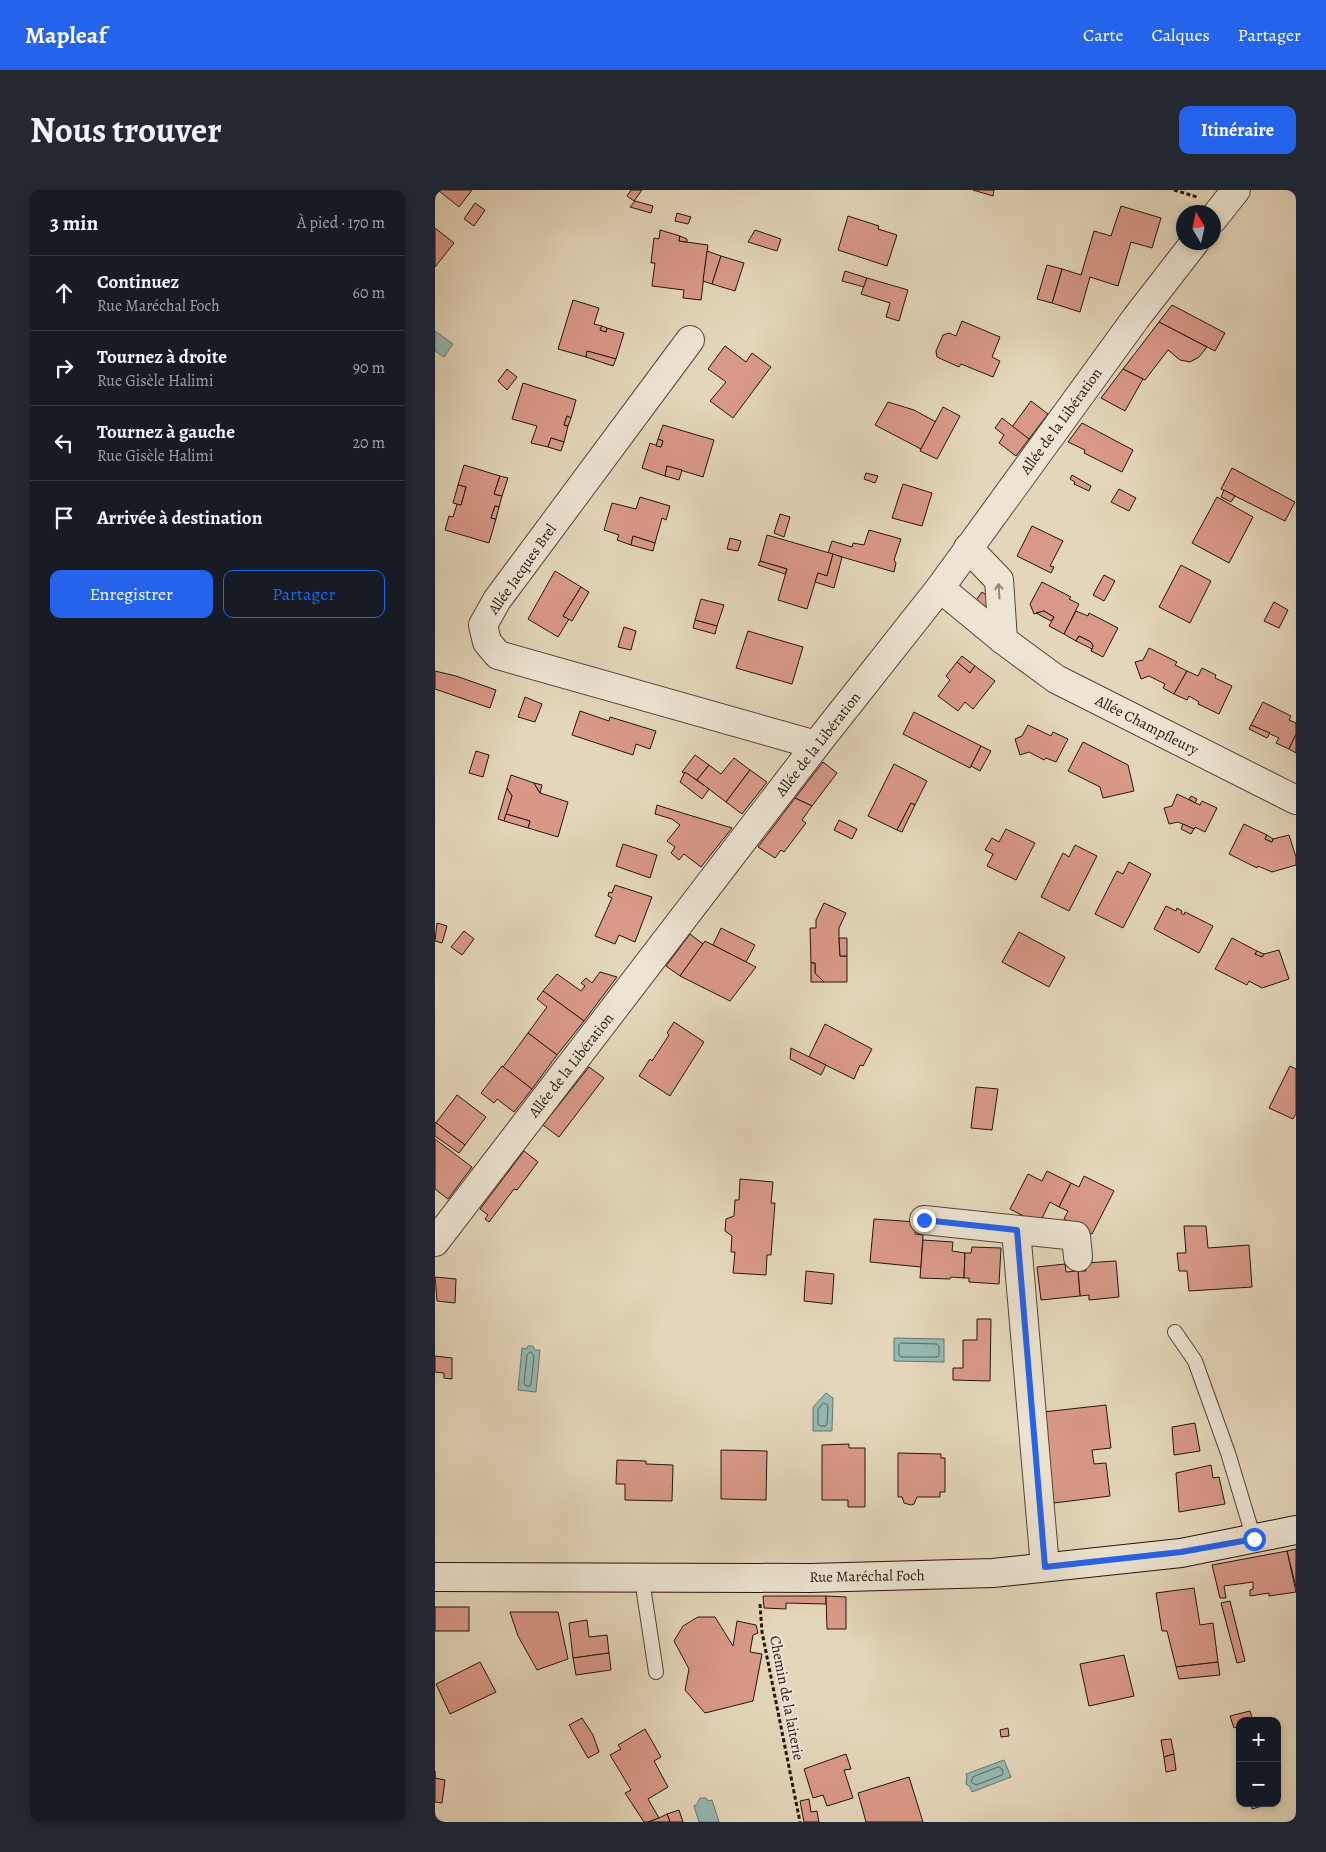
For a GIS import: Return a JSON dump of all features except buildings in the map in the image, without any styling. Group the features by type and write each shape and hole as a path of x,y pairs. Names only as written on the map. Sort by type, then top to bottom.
{"street":[{"path":"1221,209 1236,190"},
{"name":"Allée de la Libération","path":"435,1242 816,745 940,588 1189,250"},
{"name":"Allée Jacques Brel","path":"690,340 497,600 483,625 487,642 497,655 816,745"},
{"path":"969,548 999,580 1003,640"},
{"name":"Allée Champfleury","path":"940,588 1003,640 1055,679 1296,800"},
{"path":"924,1220 1076,1236 1078,1257"},
{"path":"1017,1230 1045,1567"},
{"name":"Rue Maréchal Foch","path":"435,1577 758,1578 993,1573 1181,1552 1296,1530"}],"lane":[{"path":"1175,1332 1195,1361 1228,1453 1254,1539"},
{"path":"644,1578 644,1594 656,1672"}],"path":[{"name":"Chemin de la laiterie","path":"758,1578 762,1632 800,1822"}],"water":[{"path":"435,331 453,344 444,357 435,351"},
{"path":"894,1338 944,1339 944,1362 894,1361"},
{"path":"528,1346 533,1346 535,1350 540,1350 536,1392 518,1390 522,1348 526,1349"},
{"path":"826,1393 833,1398 832,1431 813,1431 813,1407"},
{"path":"1004,1760 1011,1777 972,1792 966,1784 966,1774"},
{"path":"700,1798 706,1798 708,1801 712,1800 719,1822 699,1822 694,1806"}],"route":[{"path":"924,1220 1017,1230 1045,1567 1181,1552 1254,1539"}]}
